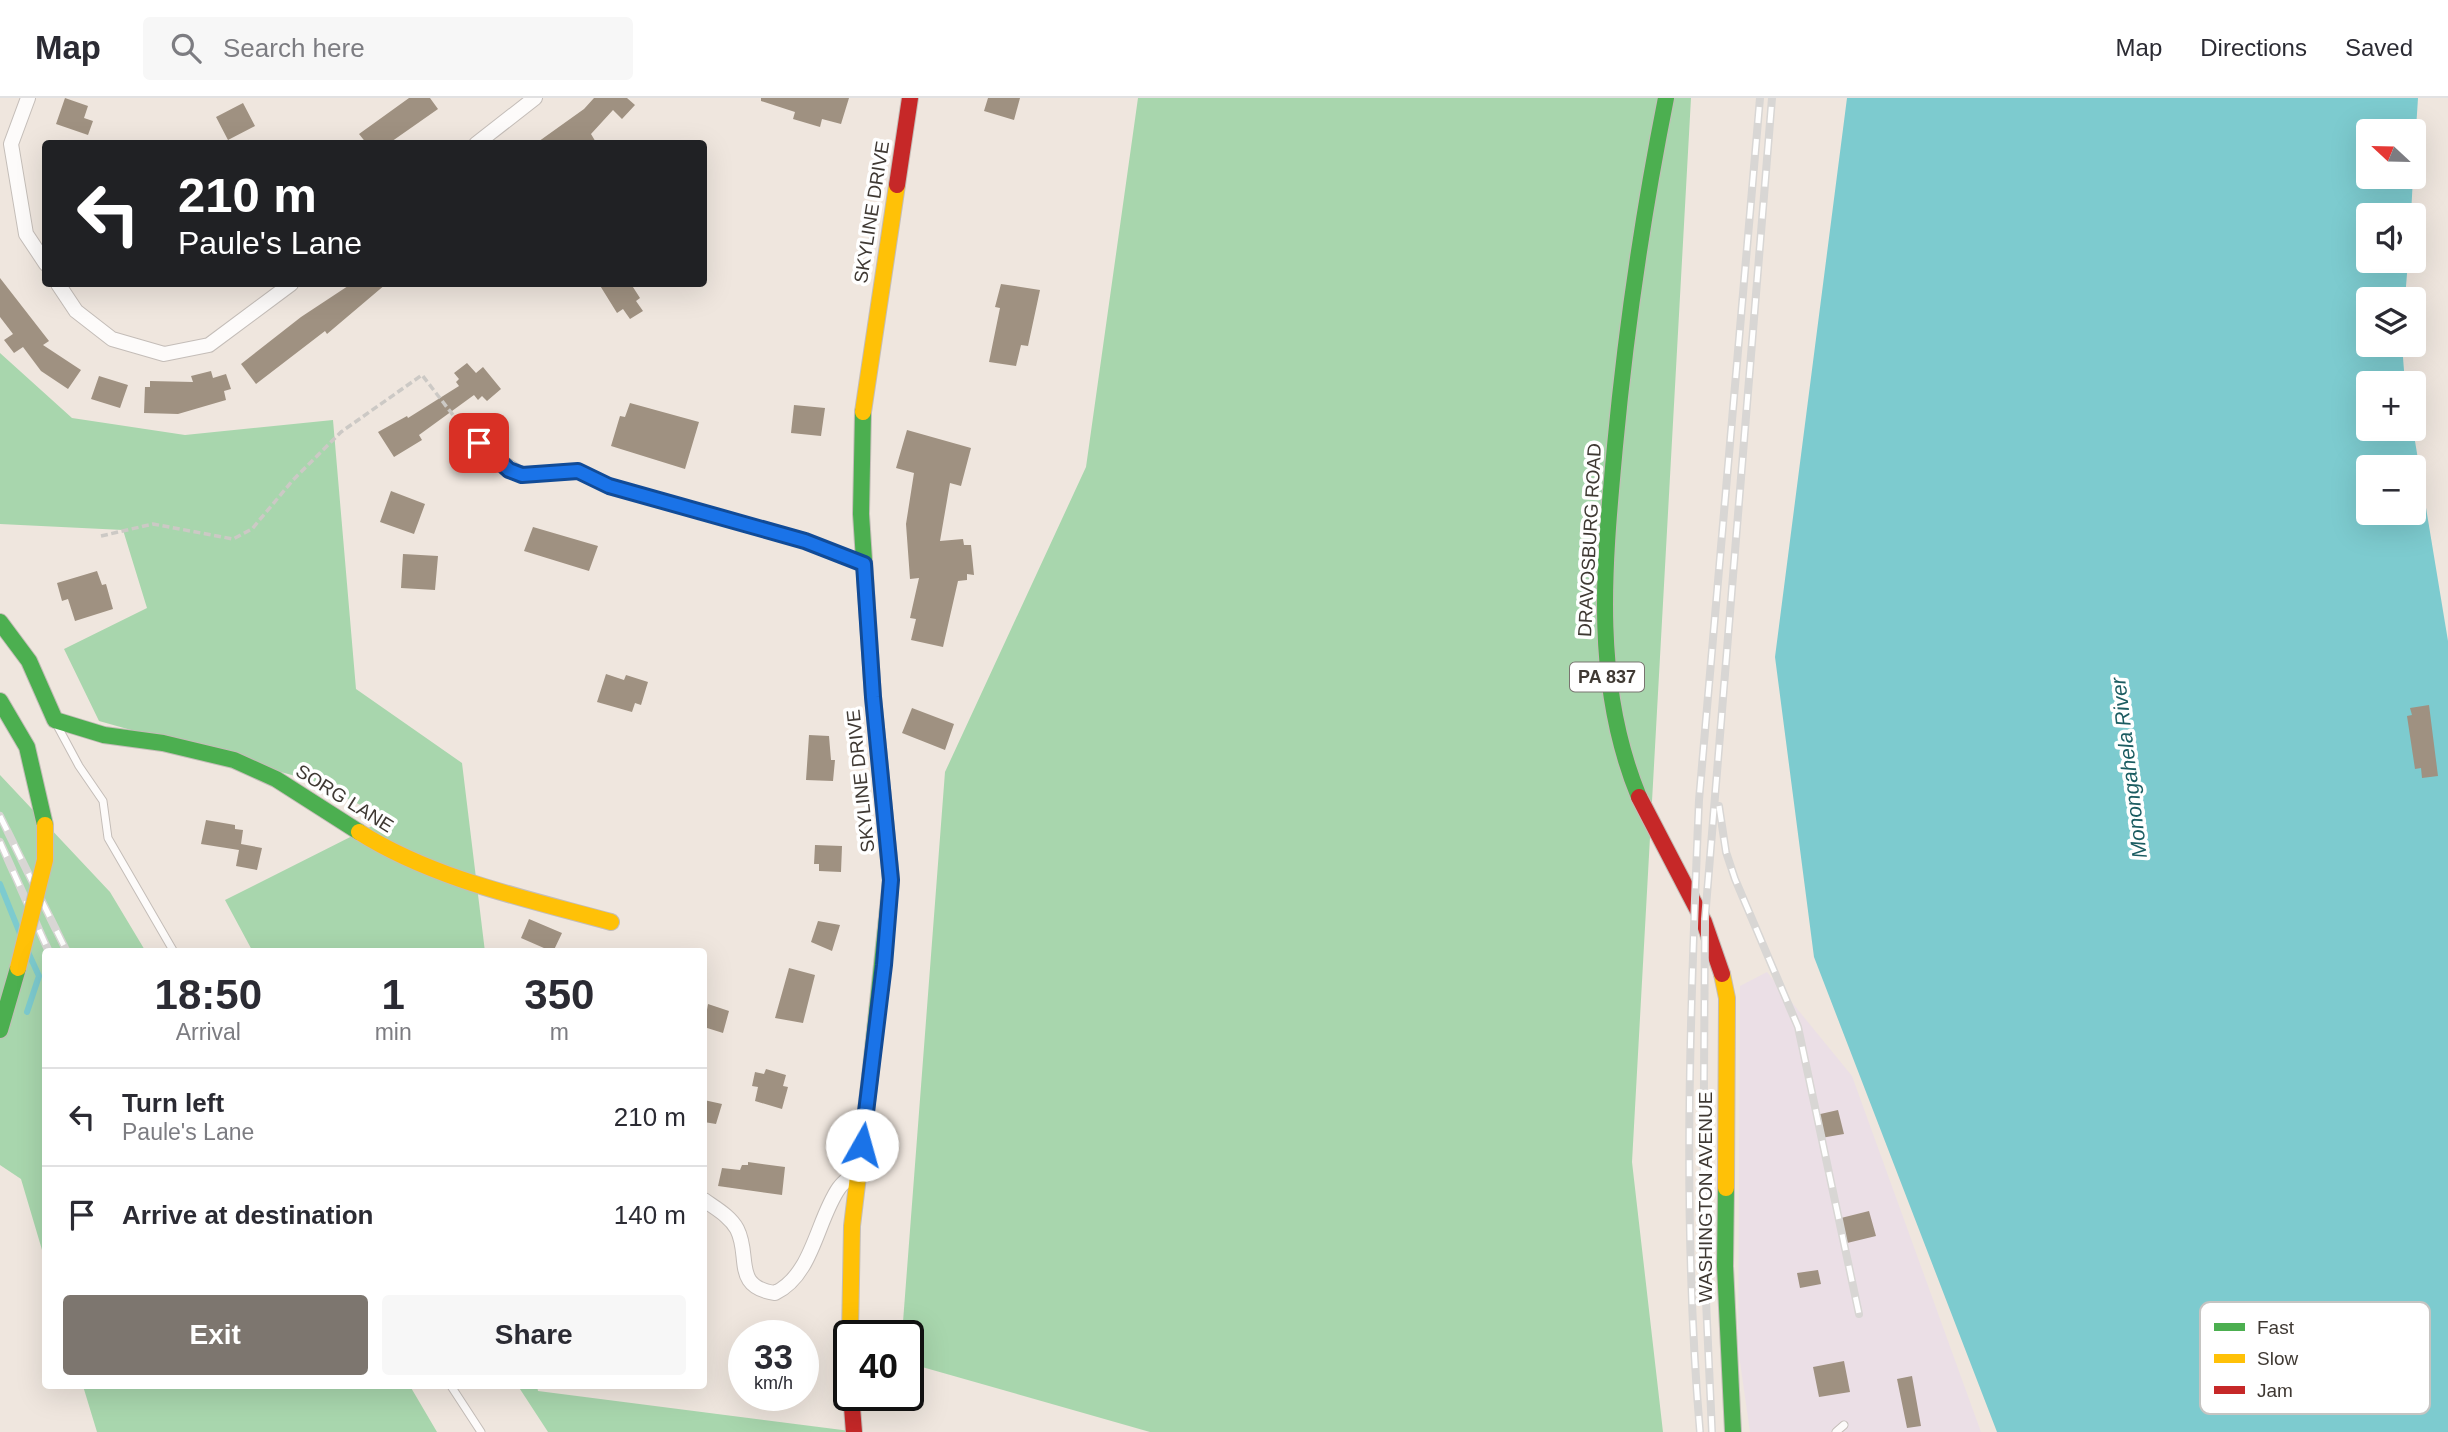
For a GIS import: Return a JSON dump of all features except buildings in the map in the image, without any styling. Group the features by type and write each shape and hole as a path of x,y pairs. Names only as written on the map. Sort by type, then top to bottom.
{"street":[{"path":"28,98 12,144 26,234 42,258"},
{"path":"481,140 535,98"},
{"name":"SKYLINE DRIVE","path":"850,1320 852,1226 884,965 891,880 873,697 864,564 861,514 862,418 910,98"},
{"name":"DRAVOSBURG ROAD","path":"1666,98 1635,256 1621,367 1606,540 1604,636 1613,714 1625,760 1642,804 1708,926 1722,963"},
{"path":"60,287 76,312 112,338 164,354 209,345 287,287"},
{"path":"463,428 495,458 522,475 578,471 609,486 805,541 864,564"},
{"path":"0,622 29,661 55,720"},
{"path":"0,701 27,747 45,825 45,860 40,888 0,1030"},
{"name":"SORG LANE","path":"55,720 104,735 163,743 234,760 276,779 386,849 496,890 611,922"},
{"name":"WASHINGTON AVENUE","path":"1722,963 1727,998 1725,1266 1733,1432"},
{"path":"707,1202 723,1213 737,1229 747,1278 756,1288 775,1293 785,1288 800,1269 839,1188 859,1169"},
{"path":"852,1411 854,1432"}],"lane":[{"path":"55,720 79,766 103,801 107,838 172,948"},
{"path":"453,1389 481,1432"},
{"path":"1836,1432 1844,1425"}],"path":[{"path":"101,536 153,524 233,539 252,529 293,480 341,432 422,375 463,428"}],"shaded area":[{"path":"1767,972 1852,1076 1981,1432 1750,1432 1738,1348 1740,986"}],"green space":[{"path":"1138,98 1691,98 1632,1162 1663,1432 1150,1432 924,1368 924,1320 903,1320 945,772 1086,467"},
{"path":"0,353 72,418 185,435 333,420 356,689 462,763 485,948 251,948 225,900 388,818 306,779 99,721 64,649 147,608 123,530 0,524"},
{"path":"0,775 110,892 144,948 42,948 42,1250 21,1179 0,1165"},
{"path":"84,1389 412,1389 437,1432 97,1432"},
{"path":"520,1389 538,1389 858,1432 548,1432"}],"water":[{"name":"Monongahela River","path":"1847,98 2418,98 2417,119 2356,119 2356,189 2412,189 2412,203 2356,203 2356,273 2407,273 2406,287 2356,287 2356,357 2403,357 2404,371 2356,371 2356,441 2415,441 2417,455 2356,455 2356,525 2426,525 2426,508 2448,641 2448,1432 1997,1432 1814,957 1775,657"}],"waterway":[{"path":"0,884 21,936"},
{"path":"27,1012 39,976 28,952"}],"railway":[{"path":"1700,1432 1694,1353 1689,1196 1699,800 1760,98"},
{"path":"1712,1432 1703,1234 1705,919 1772,98"},
{"path":"1719,806 1726,852 1735,879 1798,1027 1859,1314"},
{"path":"0,816 65,948"},
{"path":"0,842 47,948"}],"traffic: fast":[{"path":"1639,797 1624,754 1614,711 1608,667 1605,579 1624,358 1666,98"},
{"path":"863,412 861,514 873,697 891,880 870,1077"},
{"path":"0,622 29,661 55,720 104,735 163,743 234,760 276,779 359,832"},
{"path":"0,701 27,747 45,825"},
{"path":"0,1030 18,968"},
{"path":"1726,1188 1725,1266 1733,1432"}],"traffic: slow":[{"path":"863,412 897,185"},
{"path":"18,968 45,860 45,825"},
{"path":"359,832 418,863 449,875 611,922"},
{"path":"1722,974 1727,998 1726,1188"},
{"path":"850,1320 852,1226 870,1077"}],"traffic: jam":[{"path":"897,185 910,98"},
{"path":"1639,797 1704,922 1722,974"},
{"path":"852,1411 854,1432"}],"route":[{"path":"479,443 509,470 522,475 578,471 609,486 805,541 864,564 873,697 891,880 884,965 862,1145"}]}
